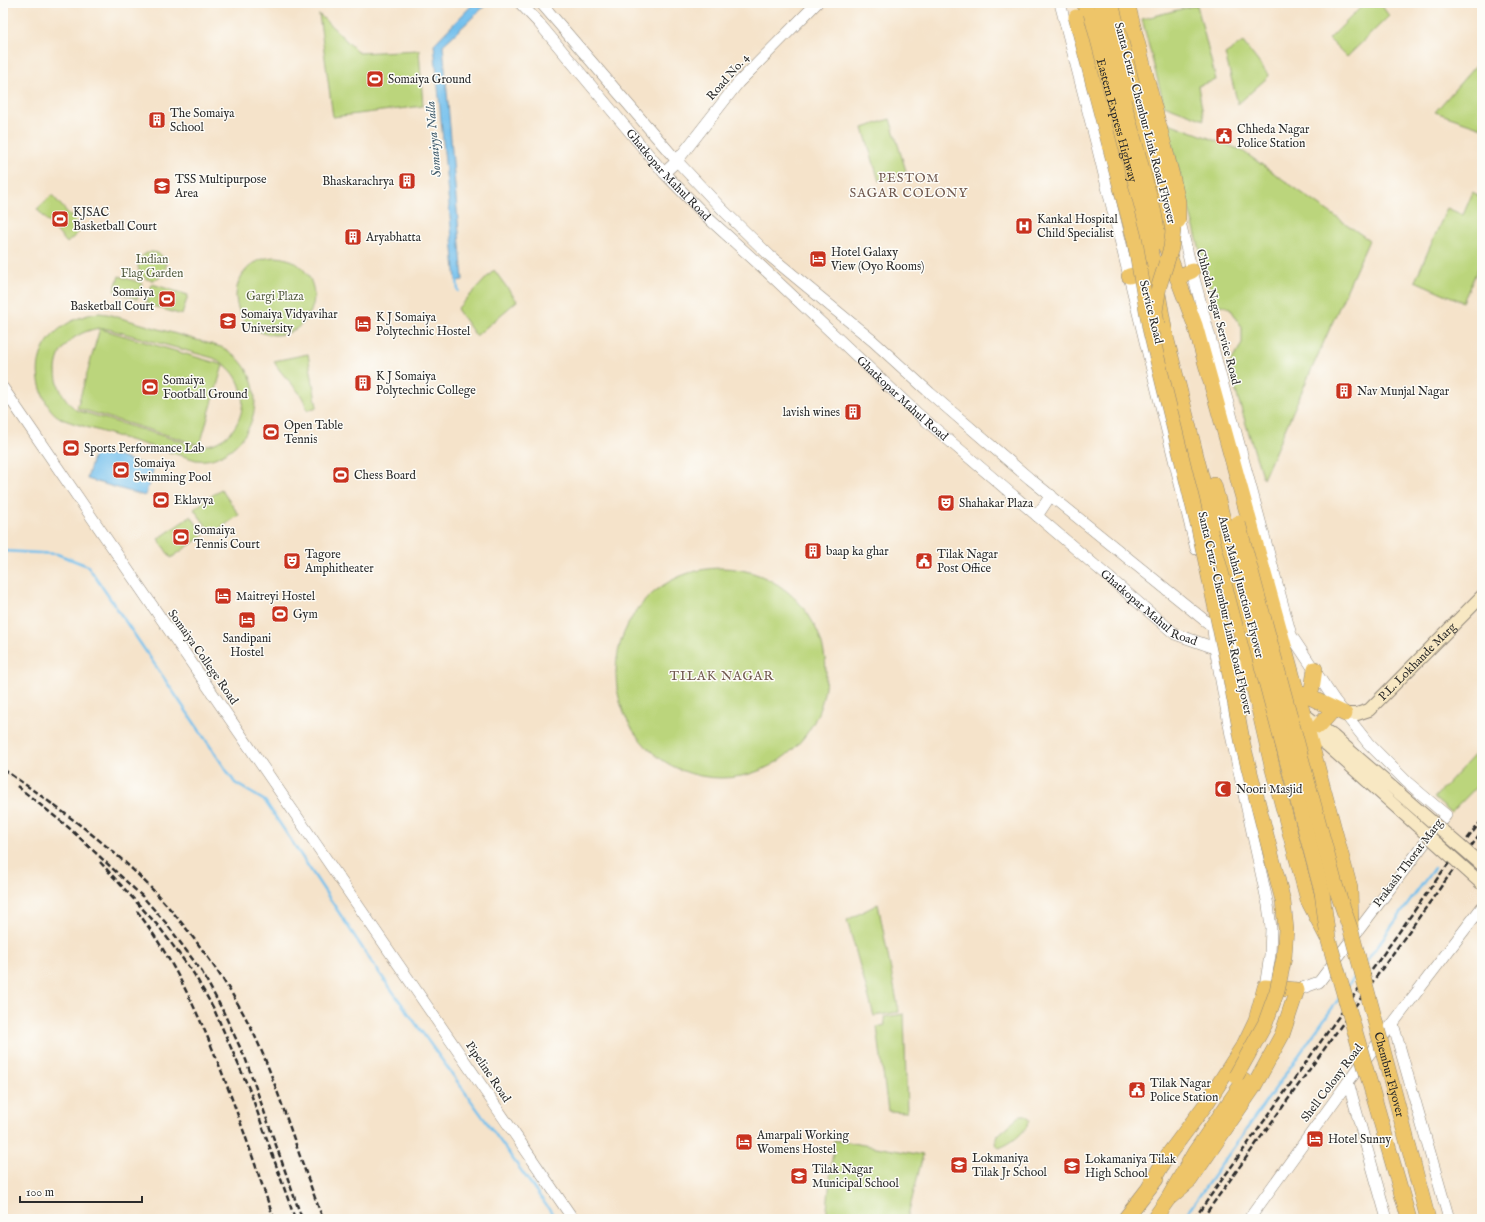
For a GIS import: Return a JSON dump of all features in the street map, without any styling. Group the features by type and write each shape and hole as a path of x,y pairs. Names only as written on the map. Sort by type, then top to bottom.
{"highway":[{"name":"Eastern Express Highway","path":"1084,3 1155,236"},
{"name":"Eastern Express Highway","path":"1100,3 1155,236"},
{"name":"Santa Cruz – Chembur Link Road Flyover","path":"1114,3 1169,209 1173,231 1171,248 1159,286 1155,311 1158,334 1208,534 1240,673 1253,743 1293,900 1296,929 1294,960 1286,994 1274,1028 1240,1079 1195,1152 1168,1200"},
{"path":"1127,3 1178,202 1178,229 1171,248"},
{"name":"Santa Cruz – Chembur Link Road Flyover","path":"1076,10 1135,241 1150,329 1198,529 1230,675 1243,745 1283,902 1286,929 1284,958 1277,991 1240,1079 1187,1146 1150,1186"},
{"path":"1155,236 1154,270 1165,333 1240,630 1244,652 1252,676 1272,766 1308,900 1328,938"},
{"path":"1155,236 1177,278 1195,325 1285,634 1285,652 1294,685 1309,723 1312,749 1350,888 1351,931"},
{"name":"Amar Mahal Junction Flyover","path":"1155,236 1178,294 1232,525 1322,892 1328,938"},
{"path":"1129,276 1154,270"},
{"path":"1177,278 1192,271"},
{"name":"Amar Mahal Junction Flyover","path":"1232,525 1334,881 1351,931"},
{"path":"1312,688 1315,669"},
{"path":"1294,685 1338,708"},
{"path":"1294,685 1312,688 1338,708"},
{"path":"1309,723 1338,708"},
{"name":"Chembur Flyover","path":"1351,931 1428,1219"},
{"name":"Chembur Flyover","path":"1328,938 1409,1219"},
{"path":"1125,1219 1150,1186 1165,1159 1206,1104 1245,1043 1256,1020 1265,988"},
{"name":"Prakash Thorat Marg","path":"1265,988 1297,990"},
{"path":"1154,1219 1168,1200 1190,1180 1253,1088 1282,1035 1297,990"}],"main road":[{"name":"P.L. Lokhande Marg","path":"1338,708 1357,714 1369,710 1482,596"},
{"name":"Ghatkopar Mahul Road","path":"1244,652 1309,723"},
{"name":"Ghatkopar Mahul Road","path":"1252,676 1330,740"},
{"path":"1330,740 1482,866"},
{"path":"1330,740 1482,884"}],"street":[{"name":"Ghatkopar Mahul Road","path":"520,3 538,22 664,173 708,218 762,266 917,413 1174,634 1215,648 1252,676"},
{"name":"Ghatkopar Mahul Road","path":"541,3 677,161 723,210 770,256 873,341 930,393 1051,496 1244,652"},
{"name":"Road No. 4","path":"664,173 677,161 738,83 817,3"},
{"name":"Service Road","path":"1060,3 1203,577 1233,742 1268,905 1271,928 1270,955 1265,988"},
{"name":"Chheda Nagar Service Road","path":"1130,3 1162,124 1172,187 1192,271 1285,634"},
{"path":"592,87 605,76"},
{"name":"Somaiya College Road","path":"3,388 382,941"},
{"path":"1037,516 1051,496"},
{"path":"1213,627 1285,634 1315,669 1338,708"},
{"path":"1215,648 1244,652 1285,652"},
{"name":"Prakash Thorat Marg","path":"1297,990 1319,982 1446,815 1407,782 1368,743 1338,708"},
{"name":"Shell Colony Road","path":"1248,1219 1348,1082 1482,907"},
{"name":"Pipeline Road","path":"382,941 573,1219"},
{"path":"1393,1024 1449,1219"},
{"path":"1348,1082 1387,1219"}],"green space":[{"path":"1365,3 1380,3 1389,16 1347,57 1329,39"},
{"path":"1197,5 1216,80 1198,86 1204,120 1164,105 1142,19"},
{"name":"Somaiya Ground","path":"319,14 359,53 419,50 423,106 333,117"},
{"path":"1243,42 1269,76 1238,104 1225,54"},
{"path":"1482,58 1482,128 1435,112"},
{"path":"890,119 907,174 879,181 863,128"},
{"path":"1166,122 1241,150 1369,240 1263,479 1228,366 1242,344 1242,327 1230,308 1214,303"},
{"path":"1473,192 1482,199 1482,259 1463,302 1415,281 1447,208 1463,215"},
{"name":"KJSAC Basketball Court","path":"52,195 82,229 67,243 37,209"},
{"name":"Indian Flag Garden","path":"152,252 162,256 166,266 162,276 152,280 142,276 138,266 142,256"},
{"name":"Gargi Plaza","path":"267,257 283,257 297,263 308,274 314,288 314,304 308,318 297,329 283,335 267,335 253,329 242,318 236,304 236,288 242,274 253,263"},
{"path":"494,270 517,301 476,336 457,309"},
{"path":"119,276 142,283 137,299 114,291"},
{"name":"Somaiya Basketball Court","path":"152,284 188,295 182,315 146,304"},
{"path":"99,313 107,314 221,347 235,356 246,369 252,383 255,398 253,414 248,429 238,442 225,453 207,460 196,460 73,423 56,415 48,406 42,392 39,377 39,363 43,350 59,329 84,316","holes":["100,328 77,408 200,445 223,365 101,329 108,329 213,358 228,368 238,380 242,395 242,410 237,424 227,435 214,443 197,446 76,410 65,398 59,385 56,372 58,360 63,349 72,339 84,332"]},
{"path":"308,354 317,407 308,410 297,390 277,367 274,361"},
{"path":"221,489 239,515 212,534 194,509"},
{"name":"Somaiya Tennis Court","path":"191,516 204,535 171,558 158,539"},
{"path":"711,568 731,568 751,572 771,580 788,592 802,606 814,623 822,643 826,663 826,683 822,703 814,723 802,740 788,754 771,766 751,774 731,778 711,778 691,774 671,766 654,754 640,740 628,723 620,703 616,683 616,663 620,643 628,623 640,606 654,592 671,580 691,572"},
{"path":"1482,747 1482,781 1451,813 1434,798"},
{"path":"878,904 899,1012 874,1016 847,920"},
{"path":"904,1014 907,1112 888,1111 877,1027 885,1025 884,1017"},
{"path":"1021,1115 1026,1115 1030,1120 1025,1129 1013,1141 999,1148 995,1143 998,1135"},
{"path":"834,1140 923,1155 907,1219 826,1219"}],"water":[{"path":"474,3 488,3 443,45 463,280 456,281 434,44"},
{"name":"Somaiya Swimming Pool","path":"95,450 154,467 145,496 87,479"}],"waterway":[{"name":"Somaiyya Nalla","path":"457,278 458,291"},
{"path":"3,551 57,554 88,566 235,783 265,801 373,964 556,1219"},
{"path":"1365,963 1434,868"},
{"path":"1347,987 1356,975"},
{"path":"1183,1219 1340,997"}],"railway":[{"path":"3,769 84,828 130,867 182,923 214,966 242,1010 253,1032 275,1084 323,1219"},
{"path":"17,786 68,827 142,896 166,923 202,972 222,1009 246,1060 302,1219"},
{"path":"1194,1219 1442,872 1482,820"},
{"path":"1202,1219 1482,832"},
{"path":"100,862 160,928 194,974 213,1007 250,1091 295,1219"},
{"path":"137,911 160,945 181,981 200,1020 217,1059 274,1219"}],"place":[{"name":"Somaiya Ground","path":"375,79"},
{"name":"The Somaiya School","path":"157,120"},
{"name":"Chheda Nagar Police Station","path":"1224,136"},
{"name":"Bhaskarachrya","path":"407,181"},
{"name":"TSS Multipurpose Area","path":"162,186"},
{"name":"KJSAC Basketball Court","path":"60,219"},
{"name":"Kankal Hospital Child Specialist","path":"1024,226"},
{"name":"Aryabhatta","path":"353,237"},
{"name":"Hotel Galaxy View (Oyo Rooms)","path":"818,259"},
{"name":"Somaiya Basketball Court","path":"167,299"},
{"name":"Somaiya Vidyavihar University","path":"228,321"},
{"name":"K J Somaiya Polytechnic Hostel","path":"363,324"},
{"name":"K J Somaiya Polytechnic College","path":"363,383"},
{"name":"Somaiya Football Ground","path":"150,387"},
{"name":"Nav Munjal Nagar","path":"1344,391"},
{"name":"lavish wines","path":"853,412"},
{"name":"Open Table Tennis","path":"271,432"},
{"name":"Sports Performance Lab","path":"71,448"},
{"name":"Somaiya Swimming Pool","path":"121,470"},
{"name":"Chess Board","path":"341,475"},
{"name":"Eklavya","path":"161,500"},
{"name":"Shahakar Plaza","path":"946,503"},
{"name":"Somaiya Tennis Court","path":"181,537"},
{"name":"baap ka ghar","path":"813,551"},
{"name":"Tagore Amphitheater","path":"292,561"},
{"name":"Tilak Nagar Post Office","path":"924,561"},
{"name":"Maitreyi Hostel","path":"223,596"},
{"name":"Gym","path":"280,614"},
{"name":"Sandipani Hostel","path":"247,620"},
{"name":"Noori Masjid","path":"1223,789"},
{"name":"Tilak Nagar Police Station","path":"1137,1090"},
{"name":"Hotel Sunny","path":"1315,1139"},
{"name":"Amarpali Working Womens Hostel","path":"744,1142"},
{"name":"Lokmaniya Tilak Jr School","path":"959,1165"},
{"name":"Lokamaniya Tilak High School","path":"1072,1166"},
{"name":"Tilak Nagar Municipal School","path":"799,1176"}],"district":[{"name":"PESTOM SAGAR COLONY","path":"909,186"},
{"name":"TILAK NAGAR","path":"722,676"}]}
